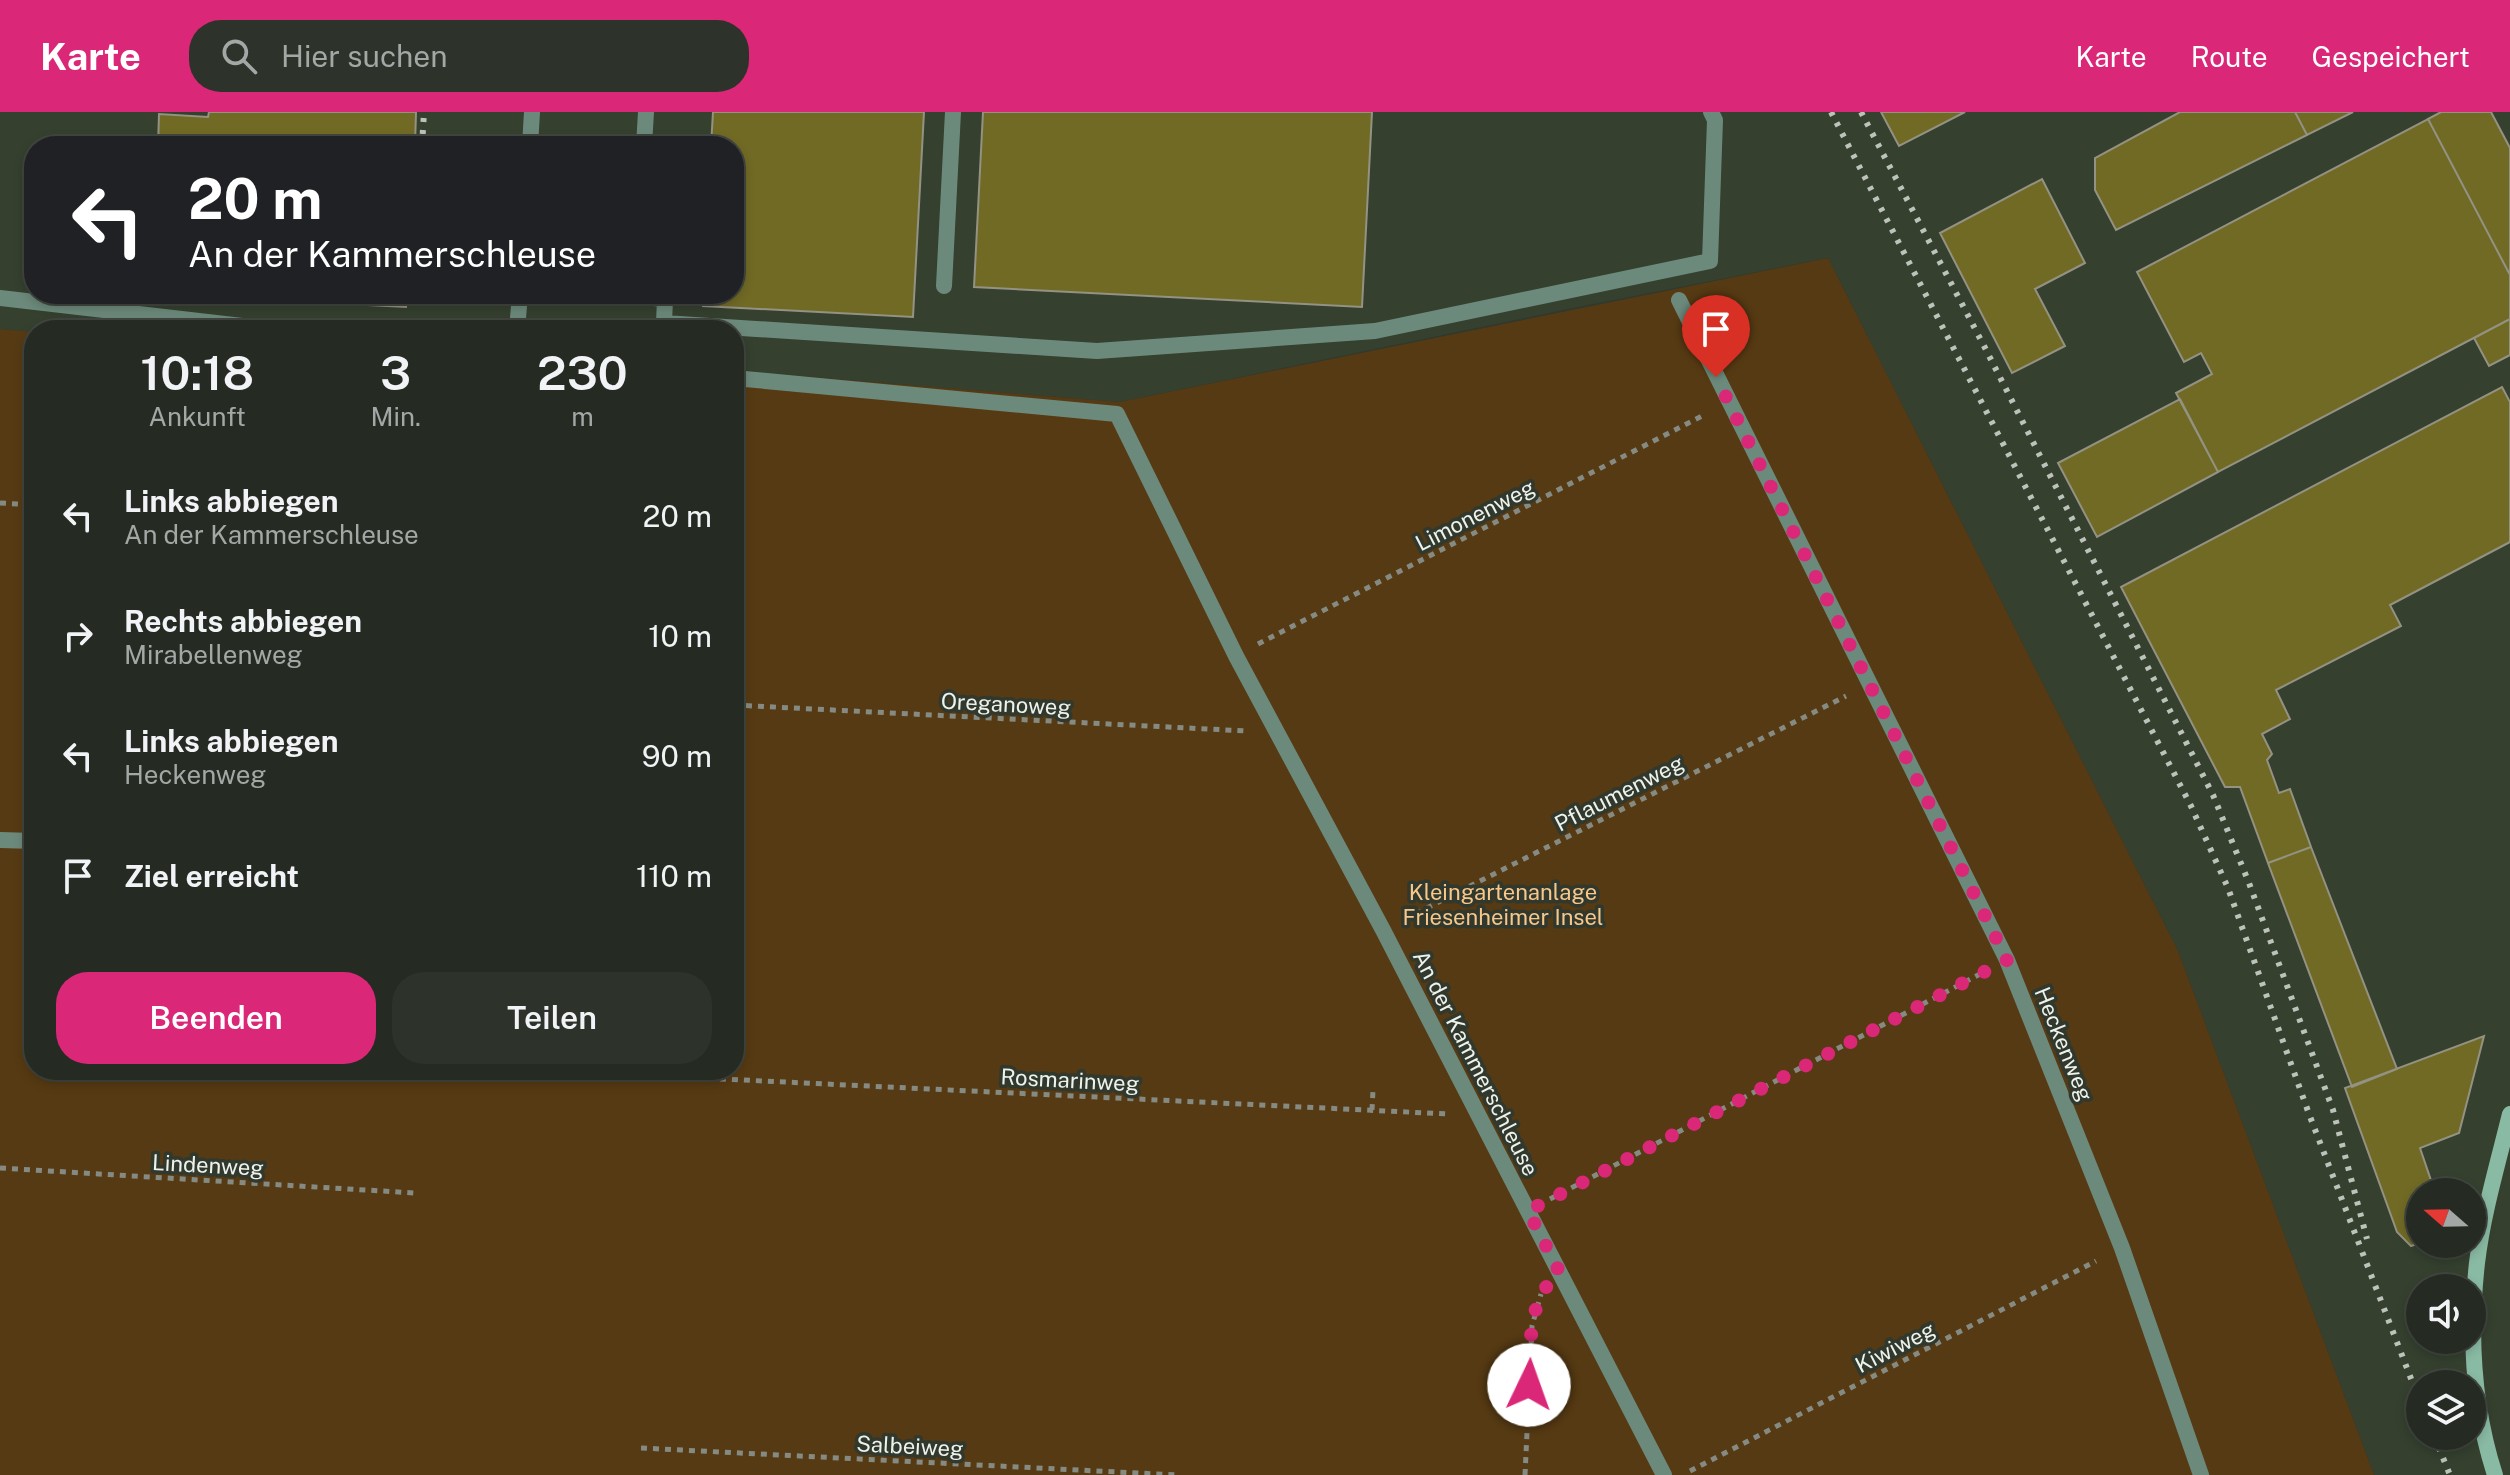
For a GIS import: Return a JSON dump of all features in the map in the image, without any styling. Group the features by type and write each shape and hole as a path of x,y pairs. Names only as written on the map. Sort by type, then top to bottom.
{"street":[{"path":"531,136 532,112"},
{"path":"645,136 646,112"},
{"path":"944,286 953,112"},
{"path":"744,328 1097,351 1375,331 1710,261 1715,120 1711,112"},
{"path":"0,298 24,301"},
{"name":"Heckenweg","path":"1679,300 2007,960 2122,1248 2201,1475"},
{"path":"52,304 190,320"},
{"name":"An der Kammerschleuse","path":"744,379 1117,414 1236,656 1383,930 1664,1475"},
{"path":"0,840 24,841"},
{"path":"2495,1475 2485,1440 2476,1385 2474,1304 2477,1261 2510,1114"}],"path":[{"name":"Limonenweg","path":"1236,656 1729,402"},
{"path":"0,503 24,504"},
{"name":"Pflaumenweg","path":"1383,930 1869,684"},
{"name":"Oreganoweg","path":"744,706 1276,732"},
{"path":"1528,1211 2007,960"},
{"name":"Rosmarinweg","path":"744,1080 1477,1115"},
{"path":"1372,1110 1373,1090"},
{"name":"Lindenweg","path":"0,1168 415,1193"},
{"name":"Kiwiweg","path":"1682,1475 2122,1248"},
{"path":"1525,1475 1532,1326 1538,1301 1547,1283 1560,1273"},
{"name":"Salbeiweg","path":"641,1448 1177,1475"}],"shaded area":[{"path":"0,112 2510,112 2510,1475 2374,1475 2178,951 1828,258 1120,402 744,372 744,320 24,320 24,331 0,329"}],"green space":[{"name":"Kleingartenanlage Friesenheimer Insel","path":"1828,258 2178,951 2374,1475 0,1475 0,329 24,331 24,1080 744,1080 744,372 1120,402"}],"building":[{"path":"209,112 416,112 415,136 158,136 159,114 208,117"},
{"path":"713,112 924,112 913,317 703,306 744,304 744,136 712,136"},
{"path":"983,112 1372,112 1362,307 974,287"},
{"path":"1881,112 1965,112 1899,146"},
{"path":"2180,112 2295,112 2307,135 2116,230 2095,190 2095,158"},
{"path":"2295,112 2353,112 2307,135"},
{"path":"2441,112 2491,112 2510,148 2510,275 2428,119"},
{"path":"2428,119 2510,275 2510,319 2218,472 2176,393 2212,374 2201,353 2184,362 2137,272"},
{"path":"2042,179 2085,263 2035,289 2065,346 2012,373 1940,233"},
{"path":"347,304 406,304 406,307"},
{"path":"2510,319 2510,355 2489,366 2474,338"},
{"path":"2502,387 2510,402 2510,542 2390,605 2401,626 2276,690 2290,719 2262,734 2272,754 2267,760 2279,793 2290,789 2311,847 2268,863 2240,787 2225,787 2121,587"},
{"path":"2180,399 2218,472 2097,537 2058,463"},
{"path":"2311,847 2397,1069 2352,1087 2268,863"},
{"path":"2484,1036 2459,1133 2420,1148 2430,1178 2406,1178 2406,1241 2397,1232 2345,1088"}],"railway":[{"path":"423,136 424,112"},
{"path":"1831,112 2191,806 2228,888 2309,1114 2408,1370"},
{"path":"1861,112 2213,795 2333,1110 2367,1239"},
{"path":"2440,1450 2450,1475"}],"route":[{"path":"1529,1385 1532,1326 1538,1301 1547,1283 1560,1273 1528,1211 2007,960 1716,377"}]}
